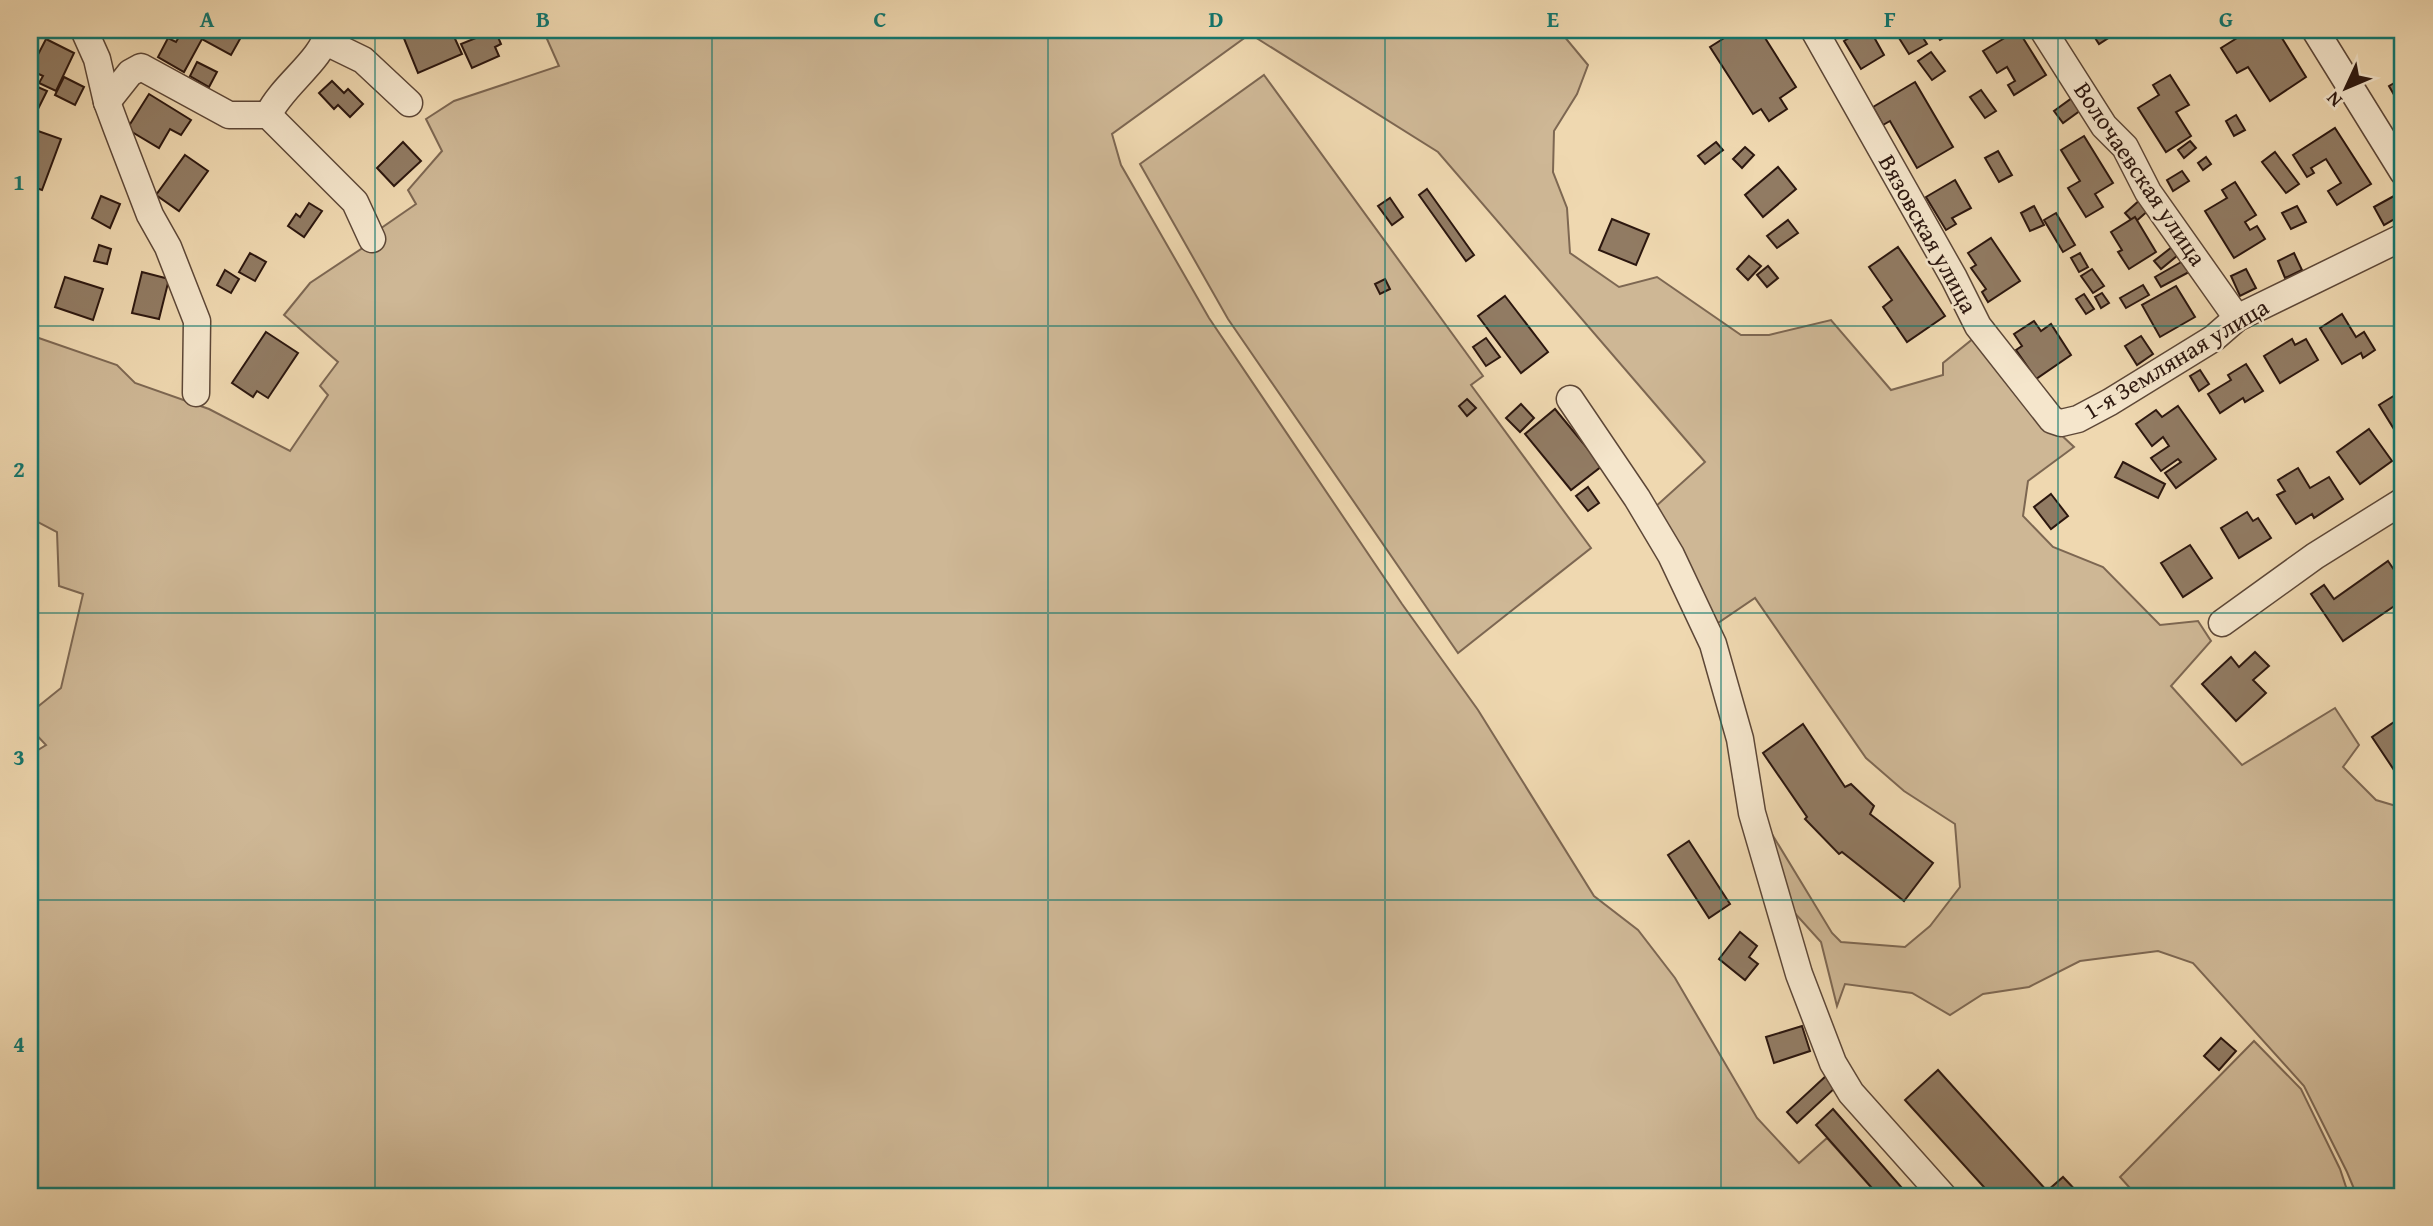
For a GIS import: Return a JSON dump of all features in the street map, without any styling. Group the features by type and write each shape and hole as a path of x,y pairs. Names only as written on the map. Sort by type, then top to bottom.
{"street":[{"path":"84,30 97,59 107,102 150,215 168,247 197,321 196,393"},
{"name":"Вязовская улица","path":"1814,30 1954,278 1978,326 2052,420 2061,423"},
{"name":"Волочаевская улица","path":"2043,30 2104,126 2125,147 2148,192 2237,318"},
{"path":"2315,30 2403,172"},
{"path":"268,115 292,80 317,55 327,36 363,60 409,103"},
{"path":"107,102 130,73 141,67 229,115 268,115 355,202 372,239"},
{"name":"1-я Земляная улица","path":"2061,423 2078,419 2110,402 2214,338 2237,318 2403,237"},
{"path":"1570,399 1637,498 1671,555 1713,645 1740,739 1752,813 1799,975 1833,1063 1851,1093 1943,1196"},
{"path":"2222,623 2315,556 2403,501"}],"shaded area":[{"path":"543,30 1559,30 1588,65 1577,94 1554,131 1553,172 1567,208 1570,253 1619,287 1657,277 1741,335 1769,335 1831,320 1891,390 1943,375 1943,363 1974,338 2074,447 2028,481 2023,516 2053,547 2103,567 2160,625 2198,621 2211,641 2171,686 2242,765 2335,708 2359,745 2343,767 2376,800 2403,808 2403,1196 2357,1196 2304,1086 2193,963 2158,951 2080,961 2029,987 1983,994 1950,1015 1912,993 1845,984 1837,1006 1821,942 1782,899 1761,816 1832,933 1841,942 1905,947 1930,926 1960,887 1955,824 1904,791 1866,758 1755,598 1715,625 1654,508 1705,462 1438,152 1250,34 1112,134 1121,165 1209,318 1402,604 1478,710 1594,896 1638,930 1675,978 1757,1118 1799,1163 1827,1138 1879,1196 30,1196 30,755 46,745 30,728 30,713 61,688 83,594 59,586 57,532 30,518 30,335 117,365 135,383 209,409 290,451 328,395 320,386 338,362 284,315 310,283 364,247 377,231 416,204 408,190 442,151 426,119 454,101 559,66"},
{"path":"1264,75 1483,376 1471,385 1591,548 1458,653 1228,319 1140,164"},
{"path":"2254,1041 2301,1089 2340,1169 2349,1196 2137,1196 2120,1177"}],"building":[{"path":"183,30 245,30 231,55 202,39 184,72 158,57 168,38 176,42"},
{"path":"418,30 451,30 462,54 418,73 403,36"},
{"path":"495,30 501,44 495,47 499,56 472,68 461,44 476,38 473,32"},
{"path":"1737,30 1760,30 1796,87 1780,98 1787,109 1769,121 1761,109 1753,114 1710,47"},
{"path":"1862,30 1870,30 1884,55 1861,69 1844,41"},
{"path":"1894,30 1918,30 1927,44 1909,54"},
{"path":"1934,30 1957,30 1940,40"},
{"path":"2018,30 2046,75 2014,95 2008,85 2015,81 2007,67 1997,73 1983,51"},
{"path":"2090,30 2121,30 2099,44"},
{"path":"2121,30 2136,30 2125,37"},
{"path":"2250,30 2277,30 2306,77 2270,101 2248,67 2237,73 2221,48"},
{"path":"46,39 74,53 56,91 39,83 43,76 30,70"},
{"path":"1931,52 1945,71 1932,80 1918,61"},
{"path":"197,62 217,72 209,87 190,76"},
{"path":"2170,75 2189,105 2176,112 2191,136 2166,152 2138,108 2159,95 2153,85"},
{"path":"64,77 84,87 75,105 55,95"},
{"path":"2403,78 2403,97 2397,100 2389,86"},
{"path":"332,81 344,93 348,89 363,104 350,117 338,105 334,109 319,93"},
{"path":"1915,82 1953,147 1917,168 1890,121 1883,125 1873,107"},
{"path":"33,85 47,91 33,119 30,118 30,91"},
{"path":"1981,90 1996,111 1985,118 1970,97"},
{"path":"149,94 191,120 181,135 170,129 159,148 127,129"},
{"path":"2072,98 2081,110 2063,123 2054,111"},
{"path":"2236,115 2245,130 2234,136 2226,121"},
{"path":"2335,128 2371,184 2337,205 2328,191 2341,183 2326,159 2311,168 2314,173 2307,177 2293,155"},
{"path":"38,131 61,139 42,190 30,186 30,153"},
{"path":"2084,136 2113,183 2095,194 2103,207 2086,217 2068,188 2080,181 2061,150"},
{"path":"2190,141 2196,148 2184,158 2178,150"},
{"path":"403,142 421,161 394,186 377,168"},
{"path":"1716,142 1723,150 1705,164 1698,156"},
{"path":"1745,147 1754,155 1742,168 1733,159"},
{"path":"1998,151 2012,175 1999,182 1985,158"},
{"path":"2275,152 2299,184 2286,193 2262,162"},
{"path":"185,155 208,171 179,211 156,195"},
{"path":"2206,157 2211,164 2203,170 2198,163"},
{"path":"1778,167 1796,189 1763,217 1745,195"},
{"path":"2182,171 2189,181 2173,191 2167,180"},
{"path":"1955,180 1971,208 1952,218 1956,224 1946,230 1926,197"},
{"path":"2235,182 2256,215 2245,222 2250,230 2257,226 2265,239 2234,258 2205,211 2227,198 2222,190"},
{"path":"1427,189 1474,255 1466,261 1419,195"},
{"path":"101,196 120,204 110,228 92,218"},
{"path":"2394,196 2403,214 2384,225 2374,207"},
{"path":"1390,198 1403,217 1392,225 1378,206"},
{"path":"2141,199 2150,209 2134,223 2125,213"},
{"path":"309,203 322,211 304,237 288,226 296,214 300,217"},
{"path":"2034,206 2044,225 2030,231 2021,213"},
{"path":"2297,206 2306,222 2291,229 2282,213"},
{"path":"2056,213 2075,245 2063,252 2044,220"},
{"path":"2135,217 2156,252 2129,269 2118,252 2122,250 2111,232"},
{"path":"1612,219 1649,234 1636,265 1599,250"},
{"path":"1788,220 1798,233 1777,248 1767,236"},
{"path":"1991,238 2020,281 1988,302 1982,292 1986,289 1971,268 1976,265 1968,253"},
{"path":"99,245 111,249 107,264 94,261"},
{"path":"1898,247 1945,316 1907,342 1883,307 1892,300 1869,267"},
{"path":"2172,247 2178,255 2161,269 2154,261"},
{"path":"250,253 266,262 255,281 239,272"},
{"path":"2080,253 2088,267 2079,272 2071,258"},
{"path":"2294,253 2302,270 2285,278 2278,261"},
{"path":"1749,256 1761,266 1748,280 1737,269"},
{"path":"2183,261 2189,272 2161,287 2155,277"},
{"path":"1768,266 1778,278 1767,287 1757,275"},
{"path":"2092,269 2104,286 2093,293 2081,276"},
{"path":"2246,269 2256,288 2240,296 2231,276"},
{"path":"225,270 239,279 231,293 217,285"},
{"path":"142,272 169,279 159,319 132,313"},
{"path":"65,277 103,289 93,320 55,307"},
{"path":"1385,279 1390,289 1380,294 1375,284"},
{"path":"2143,285 2149,295 2126,308 2120,298"},
{"path":"2176,286 2195,317 2160,337 2142,305"},
{"path":"2102,293 2109,303 2101,308 2095,297"},
{"path":"2084,294 2094,309 2086,314 2076,299"},
{"path":"1505,296 1548,352 1521,373 1478,316"},
{"path":"2342,314 2356,337 2364,332 2375,350 2363,358 2361,353 2342,364 2320,328"},
{"path":"2034,321 2041,331 2051,324 2071,355 2036,379 2016,350 2022,346 2014,334"},
{"path":"266,332 298,353 268,398 257,391 253,397 232,383"},
{"path":"2141,336 2153,354 2137,365 2125,346"},
{"path":"1486,338 1500,357 1486,366 1473,347"},
{"path":"2292,339 2295,345 2306,339 2318,360 2280,383 2264,356"},
{"path":"2246,364 2263,391 2245,402 2243,398 2220,413 2208,394 2231,380 2228,375"},
{"path":"2200,370 2209,384 2199,391 2190,376"},
{"path":"2400,392 2403,396 2402,442 2379,405"},
{"path":"1467,399 1476,408 1467,416 1459,406"},
{"path":"1521,404 1534,418 1520,432 1506,418"},
{"path":"2178,406 2216,459 2176,488 2165,473 2181,462 2178,459 2161,471 2151,458 2169,446 2163,437 2152,446 2136,424 2156,410 2162,417"},
{"path":"1555,409 1602,466 1571,490 1525,434"},
{"path":"2369,429 2392,461 2360,484 2337,452"},
{"path":"2123,462 2165,484 2158,498 2115,477"},
{"path":"2298,468 2310,488 2329,477 2343,499 2314,518 2312,514 2296,524 2277,495 2285,491 2278,480"},
{"path":"1588,487 1599,503 1588,511 1576,496"},
{"path":"2051,494 2068,516 2051,529 2034,507"},
{"path":"2247,512 2253,521 2258,518 2271,538 2239,558 2221,528"},
{"path":"2190,545 2212,578 2183,597 2161,563"},
{"path":"2388,561 2403,583 2403,600 2343,641 2311,594 2324,585 2334,599"},
{"path":"2255,652 2269,666 2253,680 2266,693 2236,721 2202,684 2231,657 2239,667"},
{"path":"2403,716 2403,768 2396,773 2372,737"},
{"path":"1803,724 1845,787 1851,784 1874,806 1870,814 1933,863 1904,901 1842,852 1839,854 1805,819 1807,817 1763,753"},
{"path":"1689,841 1730,904 1709,918 1668,855"},
{"path":"1740,932 1757,946 1749,957 1758,964 1745,980 1719,959"},
{"path":"1802,1026 1810,1051 1774,1063 1766,1037"},
{"path":"2221,1038 2236,1051 2219,1070 2204,1056"},
{"path":"1938,1070 2047,1191 2063,1177 2081,1196 1992,1196 1905,1100"},
{"path":"1827,1075 1837,1086 1797,1123 1787,1112"},
{"path":"1833,1109 1909,1196 1879,1196 1816,1125"}]}
